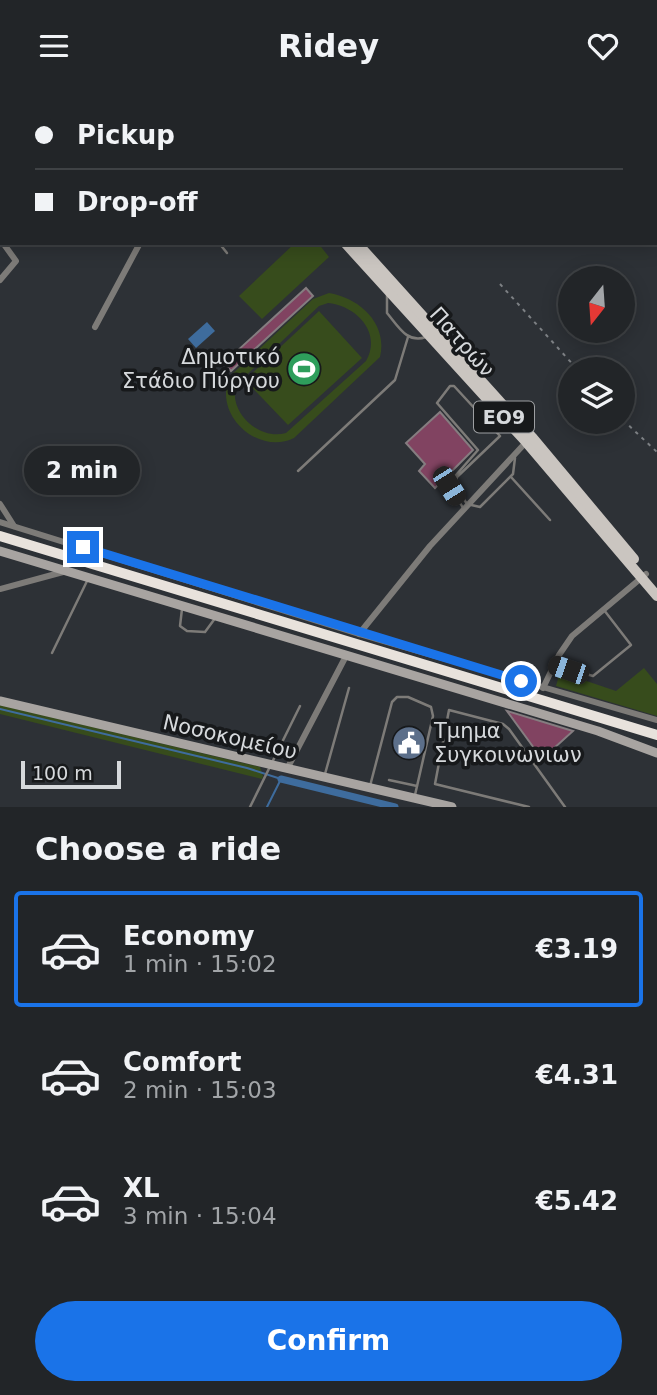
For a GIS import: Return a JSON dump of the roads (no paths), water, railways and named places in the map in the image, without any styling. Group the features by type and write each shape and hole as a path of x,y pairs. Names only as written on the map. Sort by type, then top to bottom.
{"highway":[{"path":"0,536 657,735"}],"main road":[{"name":"Πατρών","path":"347,245 430,336 460,363"},
{"name":"Πατρών","path":"359,245 529,439 644,576 657,596"},
{"name":"Πατρών","path":"644,576 657,586"}],"street":[{"path":"0,281 16,261 5,245"},
{"path":"95,327 139,245"},
{"path":"359,634 465,506 529,439"},
{"path":"0,504 14,526"},
{"path":"0,522 359,634 657,720"},
{"path":"0,551 62,572 598,731 657,753"},
{"path":"0,589 62,572"},
{"path":"543,688 572,636 644,576"},
{"path":"287,769 346,656"},
{"name":"Νοσοκομείου","path":"0,701 267,768 287,769 450,807"}],"lane":[{"path":"221,245 227,253"},
{"path":"388,291 387,313 408,337 417,340 430,336"},
{"path":"298,471 395,380 408,337"},
{"path":"453,385 500,436 457,477 455,486 465,506 449,483 478,450 436,403 453,385"},
{"path":"465,506 480,507 511,477 515,453"},
{"path":"511,477 550,520"},
{"path":"52,653 88,579"},
{"path":"182,607 180,626 187,631 205,632 216,617"},
{"path":"554,665 593,676 631,645 604,610"},
{"path":"324,777 349,688"},
{"path":"369,788 388,711 397,697 424,702 433,711 414,798"},
{"path":"250,807 300,706"},
{"path":"529,807 435,783 449,710 506,726 565,807"},
{"path":"389,780 417,786"}],"water":[{"path":"207,322 215,331 196,348 188,339"}],"waterway":[{"path":"0,709 247,768 281,779 267,807"},
{"path":"281,779 395,807"}],"place":[{"name":"Δημοτικό Στάδιο Πύργου","path":"304,369"},
{"name":"Τμημα Συγκοινωνιων","path":"409,743"}]}
